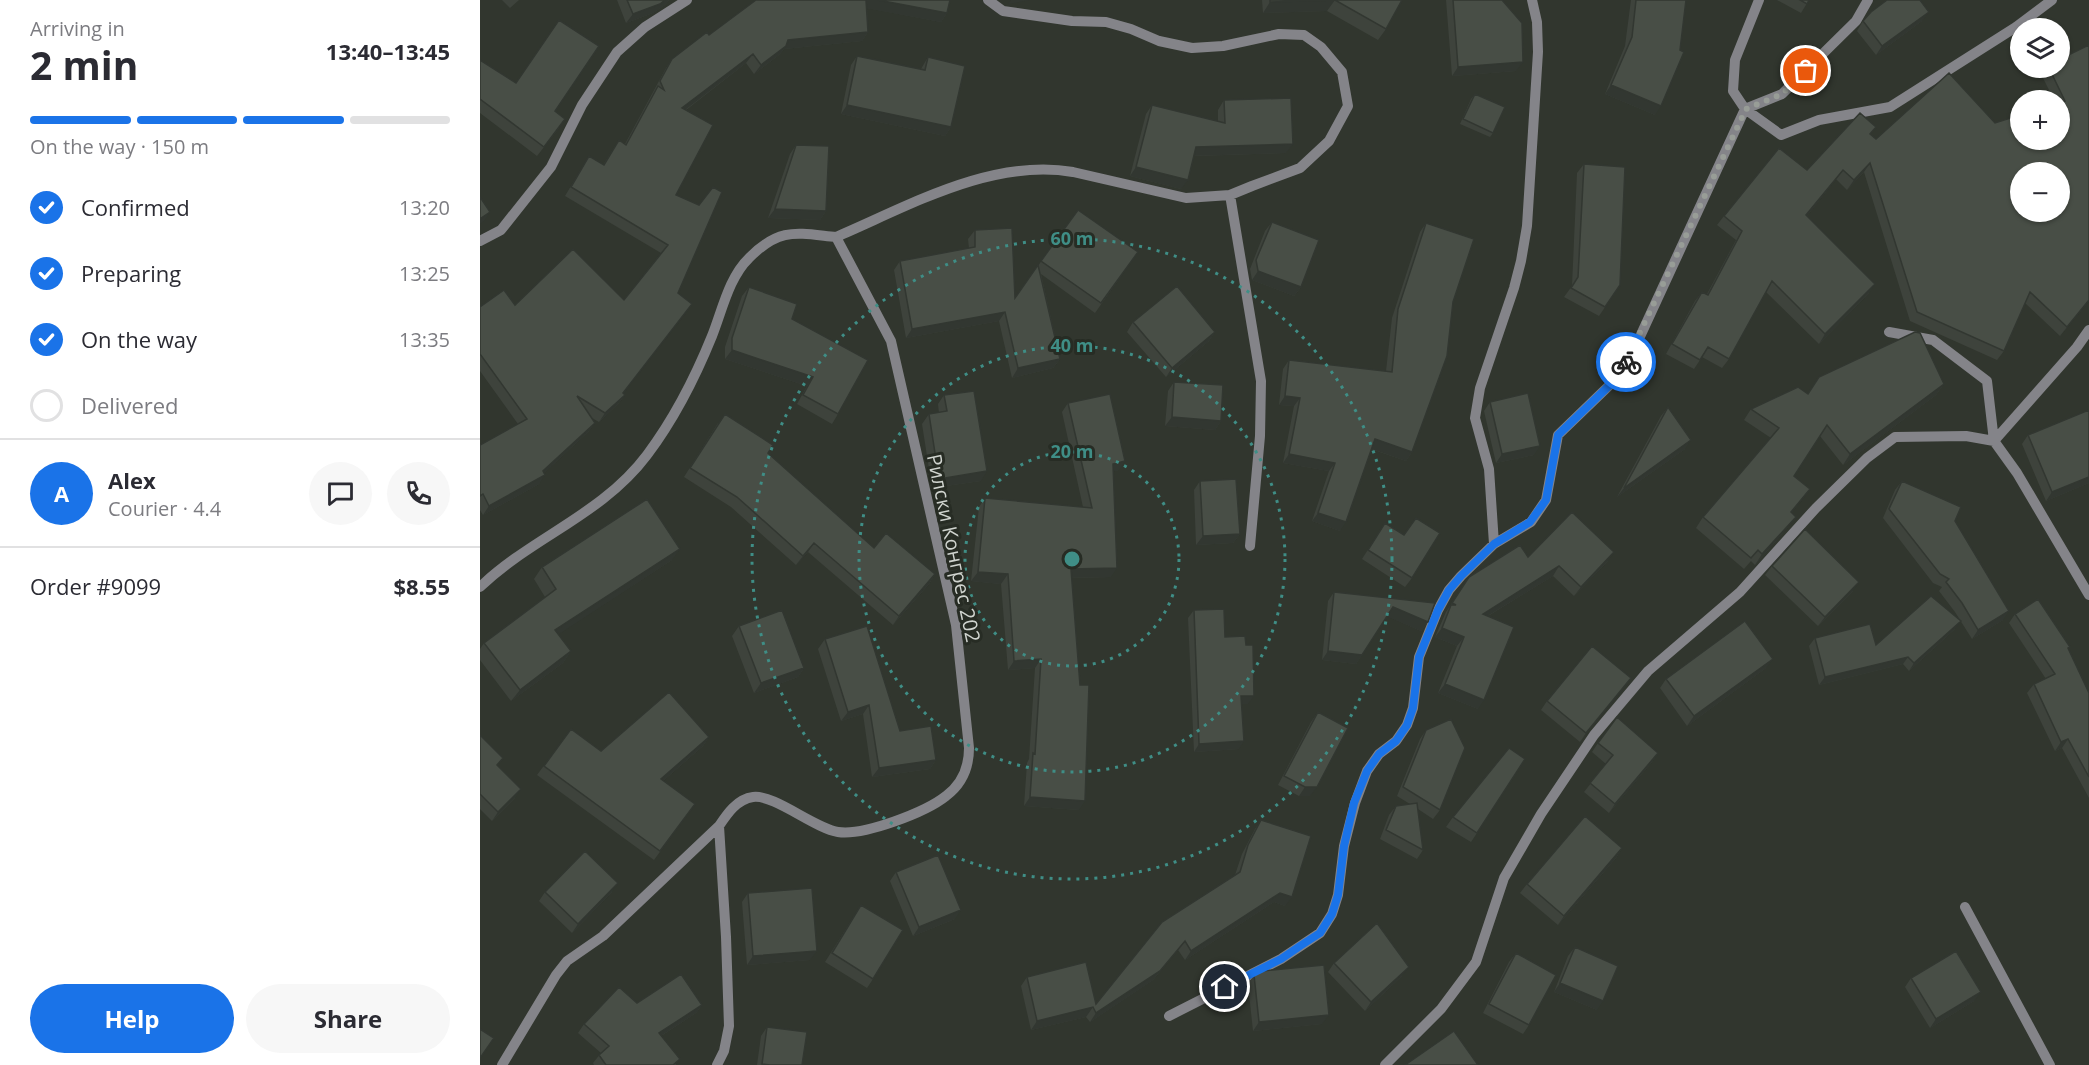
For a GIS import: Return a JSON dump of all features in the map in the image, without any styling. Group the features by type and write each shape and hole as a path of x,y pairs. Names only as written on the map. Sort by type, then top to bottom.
{"street":[{"path":"480,240 501,230 551,167 582,105 616,52 645,27 687,0"},
{"path":"480,587 497,570 576,520 623,483 646,456 674,416 687,391 712,337 731,286 747,260 767,242 786,233 836,237 958,185 1033,169 1072,172 1186,198 1230,195 1300,168 1329,141 1348,106 1342,72 1321,47 1304,35 1279,34 1223,46 1192,48 1159,41 1131,29 1106,22 1072,21 1044,15 1024,16 1003,11 988,0"},
{"path":"1494,544 1489,469 1475,418 1480,388 1514,288 1527,226 1538,52 1537,22 1532,0"},
{"path":"1759,0 1735,60 1733,91 1746,109 1781,135 1819,120 1890,107 2016,27 2052,0"},
{"path":"1169,1016 1281,959 1320,933 1332,914 1338,895 1344,846 1354,803 1367,771 1379,754 1396,741 1407,725 1413,708 1419,657 1428,631 1449,590 1494,544 1530,522 1546,500 1558,435 1617,378 1638,340 1746,109 1782,94 1856,21 1868,0"},
{"path":"1230,195 1261,381 1260,436 1250,546"},
{"name":"Рилски Конгрес 202","path":"502,1065 556,975 567,961 603,936 719,826 735,806 751,797 764,797 838,832 877,828 946,796 961,780 969,763 956,625 891,341 836,237"},
{"path":"1994,441 2077,347 2089,330"},
{"path":"1889,332 1933,340 1987,381 1994,441 2017,474 2089,595"},
{"path":"1384,1065 1441,1009 1476,962 1504,878 1541,814 1594,735 1648,671 1740,592 1816,508 1867,458 1895,437 1966,436 1994,441"},
{"path":"717,1065 729,1026 719,826"},
{"path":"1965,907 2050,1065"}],"building":[{"path":"627,0 665,0 633,14"},
{"path":"756,0 866,0 868,32 788,40 786,46 761,65 753,54 682,108 713,125 676,195 699,205 713,187 722,192 678,293 692,304 623,393 625,395 605,413 577,396 595,423 543,471 545,475 489,506 483,494 480,496 480,445 527,419 480,354 480,307 504,290 515,305 573,249 624,300 668,245 571,187 589,156 604,165 619,140 626,145 658,86 664,90 660,81 672,59 707,32 709,35"},
{"path":"878,0 950,0 947,13"},
{"path":"1270,0 1335,0 1270,2"},
{"path":"1335,0 1402,0 1386,29"},
{"path":"1453,0 1502,0 1522,23 1523,62 1458,67"},
{"path":"1636,0 1686,0 1680,50 1684,52 1661,106 1611,85 1632,37"},
{"path":"1887,0 1920,0 1929,12 1882,46 1863,21"},
{"path":"559,20 599,46 555,111 565,119 544,147 480,99 480,60 516,83"},
{"path":"2089,45 2089,300 2067,327 2030,292 2004,351 1917,312 1870,163 1854,180 1843,170 1806,215 1875,284 1825,334 1772,281 1729,359 1708,347 1700,360 1672,344 1702,292 1708,295 1742,231 1724,216 1779,148 1807,170 1860,113 1876,127 1870,134 1876,139 1949,73 1995,123 2010,118 2010,150 2070,150 2070,90 2060,90 2054,78 2070,78 2070,54"},
{"path":"857,56 925,70 928,57 965,66 951,127 847,105"},
{"path":"1475,94 1505,107 1493,133 1463,119"},
{"path":"1291,98 1293,144 1196,147 1188,180 1136,167 1152,105 1225,123 1224,100"},
{"path":"796,145 829,146 826,211 775,209"},
{"path":"1584,164 1625,167 1620,285 1605,307 1571,288 1578,277"},
{"path":"480,197 490,212 480,219"},
{"path":"1078,210 1138,252 1101,303 1041,261"},
{"path":"1272,222 1319,240 1301,287 1258,271 1256,260"},
{"path":"1426,223 1474,239 1453,302 1447,356 1412,452 1375,439 1346,522 1318,513 1335,463 1289,454 1300,398 1285,396 1289,360 1392,372 1398,309"},
{"path":"1012,228 1015,298 1038,265 1060,359 1018,368 1005,312 912,329 900,261 975,247 975,230"},
{"path":"1177,286 1215,332 1172,368 1133,322"},
{"path":"749,287 797,304 792,319 868,360 838,414 803,395 813,377 732,350 732,338"},
{"path":"1915,332 1920,333 1944,384 1850,454 1827,425 1794,476 1810,489 1791,512 1796,517 1762,554 1758,550 1751,558 1703,517 1779,428 1751,409 1798,387 1808,394 1819,377"},
{"path":"1174,382 1223,385 1221,421 1172,417"},
{"path":"974,391 987,471 939,479 929,414 947,411 944,395"},
{"path":"1528,393 1540,446 1502,454 1490,402"},
{"path":"1110,394 1125,461 1113,464 1117,568 1071,569 1080,685 1089,685 1085,801 1030,797 1041,659 1014,661 1008,574 978,572 985,498 1092,508 1068,403"},
{"path":"1668,407 1691,440 1624,488"},
{"path":"2089,410 2089,477 2052,492 2028,435"},
{"path":"725,414 773,445 768,453 874,548 886,533 935,574 899,616 814,543 803,556 737,497 690,468"},
{"path":"1236,479 1240,534 1203,536 1200,481"},
{"path":"1902,481 1961,507 1955,521 2009,611 1978,630 1946,582 1949,579 1940,574 1889,509"},
{"path":"647,499 680,549 555,630 571,651 520,690 484,643 556,589 542,567"},
{"path":"1572,512 1614,552 1581,587 1559,566 1483,614 1514,627 1484,700 1445,684 1464,637 1442,628 1451,605 1456,605 1452,603 1469,577 1520,545 1528,557"},
{"path":"1416,518 1440,533 1412,578 1368,550 1385,523 1404,535"},
{"path":"1805,529 1859,582 1825,617 1772,566"},
{"path":"1334,592 1435,603 1428,622 1393,607 1362,655 1328,651"},
{"path":"1931,596 1961,621 1914,663 1908,657 1825,677 1815,638 1870,624 1876,645"},
{"path":"2038,599 2070,647 2068,648 2089,693 2089,777 2068,739 2061,742 2034,684 2055,674 2015,614"},
{"path":"1224,609 1225,637 1245,636 1246,645 1253,645 1254,696 1241,696 1244,741 1199,744 1194,610"},
{"path":"782,610 804,668 761,683 739,626"},
{"path":"1745,621 1773,659 1694,716 1666,679"},
{"path":"867,626 900,731 931,726 936,760 879,768 869,705 848,712 825,639"},
{"path":"1592,646 1631,678 1586,733 1547,701"},
{"path":"669,692 709,737 661,779 695,804 660,851 544,766 571,729 601,751"},
{"path":"1318,712 1348,728 1317,787 1305,787 1284,776"},
{"path":"1617,717 1658,753 1615,804 1590,783 1613,755 1598,743"},
{"path":"1451,719 1465,748 1440,810 1403,787 1426,730"},
{"path":"480,735 503,758 497,765 521,789 498,812 480,794"},
{"path":"1509,748 1525,759 1477,833 1453,817"},
{"path":"1417,803 1423,850 1386,830 1396,806"},
{"path":"1585,816 1622,848 1564,916 1527,884"},
{"path":"1261,820 1311,836 1292,897 1280,893 1191,951 1185,941 1160,971 1096,1013 1093,1007 1037,1021 1027,977 1086,962 1096,1004 1162,922 1240,872 1248,845"},
{"path":"585,851 618,883 578,924 545,892"},
{"path":"938,855 961,910 919,927 896,872"},
{"path":"812,888 817,951 753,956 748,893"},
{"path":"861,905 903,930 873,979 832,953"},
{"path":"1377,923 1409,967 1371,1002 1334,963"},
{"path":"1575,947 1618,966 1603,1001 1560,983"},
{"path":"1956,951 1981,992 1936,1019 1911,978"},
{"path":"1516,953 1556,975 1529,1025 1489,1004"},
{"path":"1324,965 1329,1015 1259,1022 1254,975 1262,971"},
{"path":"681,974 702,1005 659,1033 680,1059 673,1065 606,1065 599,1055 609,1046 584,1024 619,987 637,1003"},
{"path":"767,1027 807,1032 802,1065 762,1064"},
{"path":"480,1029 494,1038 480,1058"},
{"path":"1454,1031 1478,1065 1405,1065"}],"way so far":[{"path":"1626,362 1746,109 1782,94 1806,71"}],"route":[{"path":"1225,987 1281,959 1320,933 1332,914 1338,895 1344,846 1354,803 1367,771 1379,754 1396,741 1407,725 1413,708 1419,657 1438,610 1449,590 1494,544 1530,522 1546,500 1558,435 1617,378 1626,362"}]}
